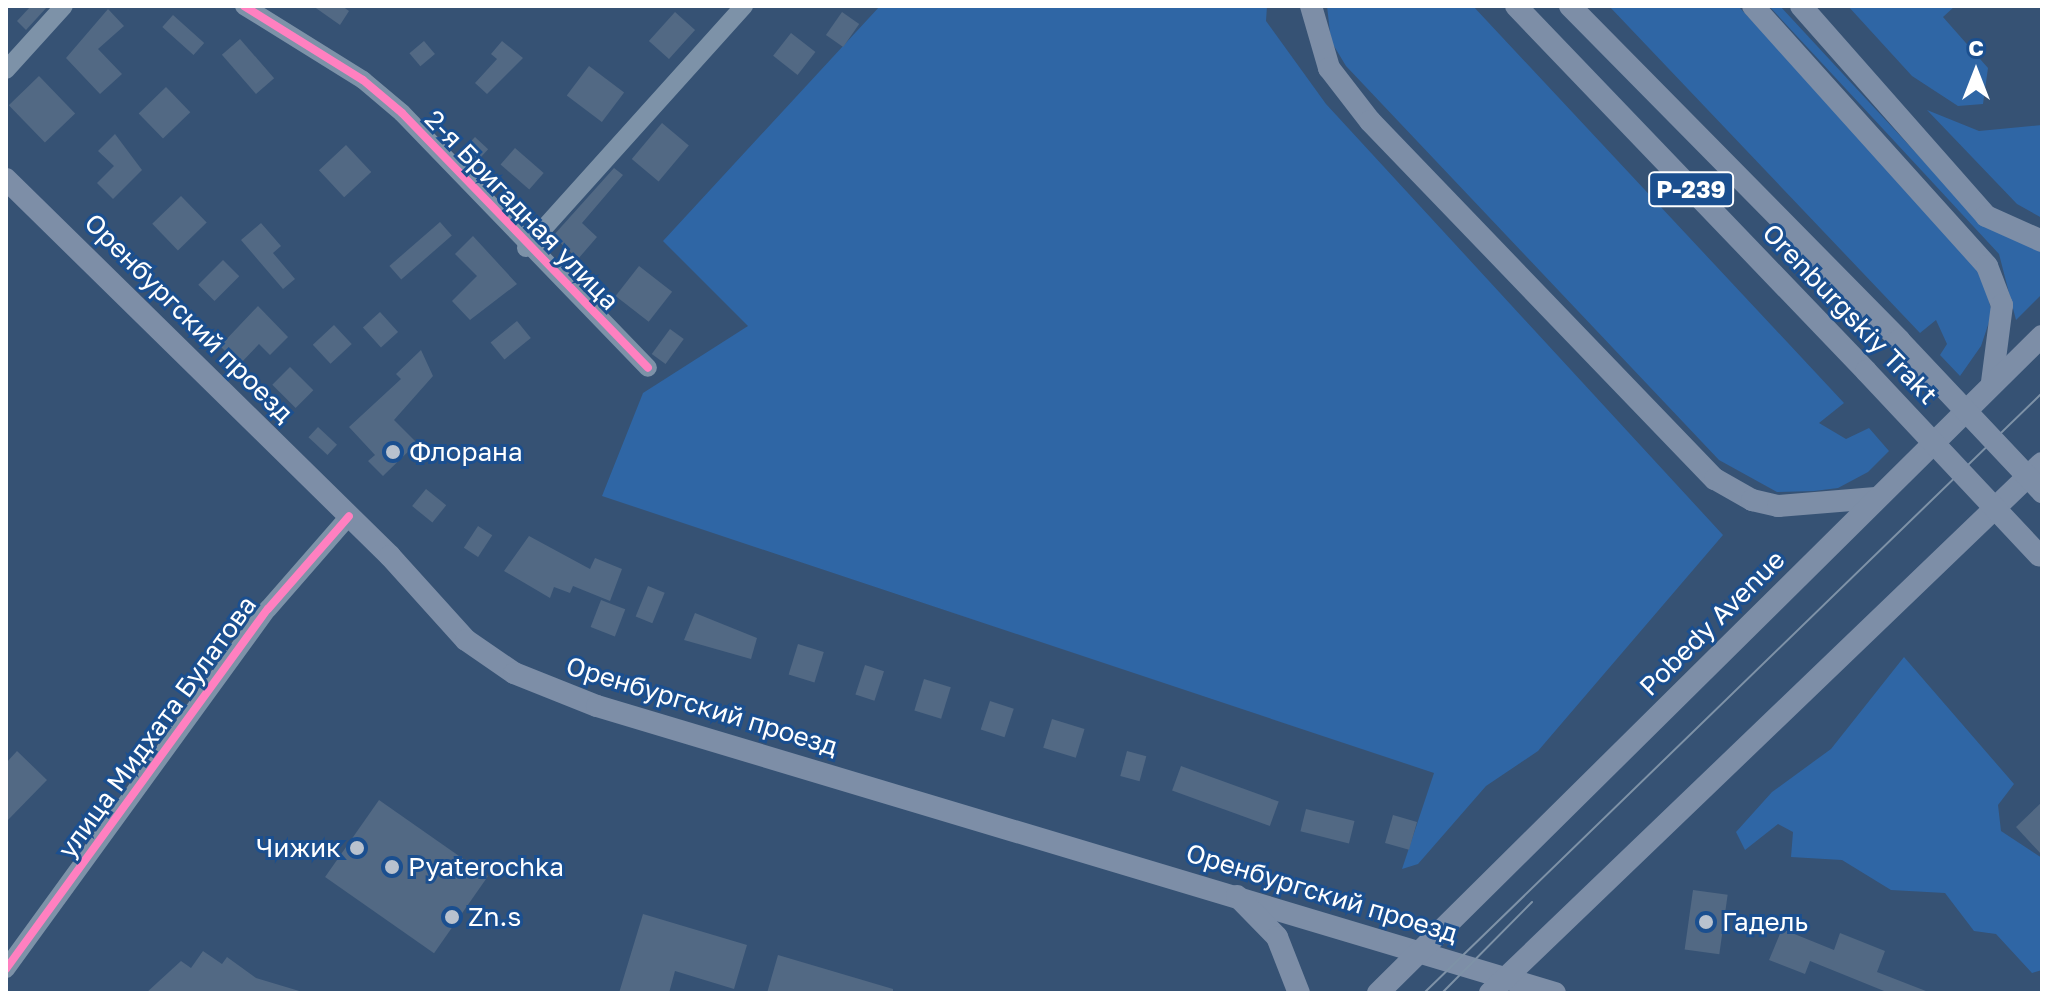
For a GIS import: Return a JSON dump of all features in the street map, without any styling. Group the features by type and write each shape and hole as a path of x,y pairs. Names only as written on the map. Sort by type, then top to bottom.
{"main road":[{"path":"1311,6 1329,68 1370,121 1715,479 1752,500 1778,506 1876,498"},
{"name":"Orenburgskiy Trakt","path":"1516,6 2041,557"},
{"name":"Orenburgskiy Trakt","path":"1570,6 1899,340 2042,492"},
{"path":"1753,6 1987,266 2002,305 1992,382"},
{"path":"1801,6 1986,216 2042,241"},
{"name":"Оренбургский проезд","path":"6,179 349,516 466,640 534,682 1422,950 1498,986 1555,993"},
{"name":"Pobedy Avenue","path":"1378,993 1992,382 2042,336"},
{"path":"1498,986 2042,463"},
{"path":"1236,895 1282,946 1299,993"}],"street":[{"path":"6,70 64,6"},
{"name":"2-я Бригадная улица","path":"244,6 363,80 402,113 526,248 648,368"},
{"path":"526,248 744,6"},
{"name":"улица Мидхата Булатова","path":"6,969 268,609 349,516"}],"shaded area":[{"path":"880,6 1267,6 1266,21 1326,104 1723,535 1538,751 1486,786 1418,864 1402,869 1434,773 602,496 643,393 748,326 663,241"},
{"path":"1327,6 1473,6 1844,403 1819,423 1846,439 1869,428 1889,451 1868,472 1838,488 1814,491 1777,492 1719,460 1346,66 1331,41"},
{"path":"1609,6 1738,6 1978,259 1992,313 1981,346 1960,376 1940,355 1947,344 1936,320 1920,333"},
{"path":"1769,6 1780,6 1982,224 2042,252 2042,294 2016,320 1999,254"},
{"path":"1848,6 1955,6 1943,17 1988,68 1983,104 1958,106 1912,76"},
{"path":"1927,110 1979,131 2042,125 2042,218 2017,204"},
{"path":"1904,657 2014,784 1998,805 2001,831 2042,858 2042,970 2032,973 1996,934 1974,931 1945,893 1891,890 1842,860 1791,857 1793,832 1778,824 1745,850 1736,832 1772,792 1831,749"}],"building":[{"path":"31,6 48,6 26,30 17,21"},
{"path":"313,6 342,6 349,11 340,25"},
{"path":"108,9 124,26 98,49 122,74 100,94 66,58"},
{"path":"675,12 695,30 669,59 649,41"},
{"path":"842,12 859,24 843,47 826,35"},
{"path":"173,15 204,43 194,55 162,27"},
{"path":"791,33 815,52 798,75 773,56"},
{"path":"240,39 274,78 256,94 222,55"},
{"path":"424,41 435,54 420,66 409,53"},
{"path":"502,41 523,58 487,94 475,83 497,59 491,54"},
{"path":"589,66 624,92 602,122 567,96"},
{"path":"39,76 75,113 45,143 9,105"},
{"path":"166,87 190,112 163,139 139,113"},
{"path":"662,123 689,145 659,182 632,159"},
{"path":"115,134 142,170 113,199 97,183 114,166 98,151"},
{"path":"475,137 488,149 472,167 459,155"},
{"path":"346,145 371,172 344,197 319,170"},
{"path":"515,148 544,173 529,190 501,165"},
{"path":"614,168 623,175 582,223 597,237 578,259 553,236"},
{"path":"181,196 207,223 178,250 152,224"},
{"path":"440,222 452,236 401,280 389,266"},
{"path":"261,223 281,246 273,253 295,279 283,289 241,240"},
{"path":"473,236 517,284 470,320 452,301 477,276 455,254"},
{"path":"223,260 239,276 215,301 198,285"},
{"path":"639,266 672,292 649,322 616,296"},
{"path":"258,306 288,337 270,355 259,344 239,365 220,346"},
{"path":"380,312 398,332 381,347 363,327"},
{"path":"517,321 531,338 504,359 491,342"},
{"path":"334,325 352,344 331,364 313,345"},
{"path":"670,329 684,339 666,364 652,354"},
{"path":"421,350 433,376 394,420 417,443 383,476 368,461 375,455 349,427 401,379 396,374"},
{"path":"290,367 313,390 296,408 272,385"},
{"path":"318,427 337,445 327,455 308,437"},
{"path":"426,489 446,505 432,522 412,506"},
{"path":"478,526 492,535 478,557 464,548"},
{"path":"529,536 590,569 595,558 622,569 610,601 573,586 570,593 554,587 550,598 504,571"},
{"path":"648,586 665,593 652,623 636,617"},
{"path":"601,600 625,609 615,636 591,627"},
{"path":"695,613 757,638 751,659 684,640"},
{"path":"798,644 824,652 814,682 789,675"},
{"path":"865,665 884,671 874,701 855,694"},
{"path":"924,679 951,687 941,719 914,711"},
{"path":"990,701 1014,709 1005,737 981,730"},
{"path":"1052,719 1085,729 1076,758 1043,748"},
{"path":"17,751 47,780 6,822 6,763"},
{"path":"1127,751 1146,756 1140,781 1120,776"},
{"path":"1181,766 1279,802 1270,826 1172,790"},
{"path":"379,800 488,876 434,953 325,877"},
{"path":"2042,802 2042,855 2016,827"},
{"path":"1306,809 1355,821 1349,843 1300,831"},
{"path":"1393,815 1417,822 1409,850 1385,843"},
{"name":"Гадель","path":"1693,890 1728,895 1719,954 1685,949"},
{"path":"643,914 747,945 734,989 675,971 669,993 619,993"},
{"path":"1782,929 1834,950 1840,933 1885,951 1877,972 1931,993 1889,993 1810,961 1805,974 1769,960"},
{"path":"203,951 222,964 227,957 256,978 306,993 146,993 181,961 191,968"},
{"path":"778,955 893,989 893,993 767,993"}],"tram line":[{"path":"1424,993 2042,393"},
{"path":"1442,993 1532,902"}],"cycle path":[{"path":"244,6 363,80 402,113 648,368"},
{"path":"6,969 268,609 349,516"}],"place":[{"name":"Флорана","path":"393,452"},
{"name":"Чижик","path":"357,848"},
{"name":"Pyaterochka","path":"392,867"},
{"name":"Zn.s","path":"452,917"},
{"name":"Гадель","path":"1706,922"}]}
